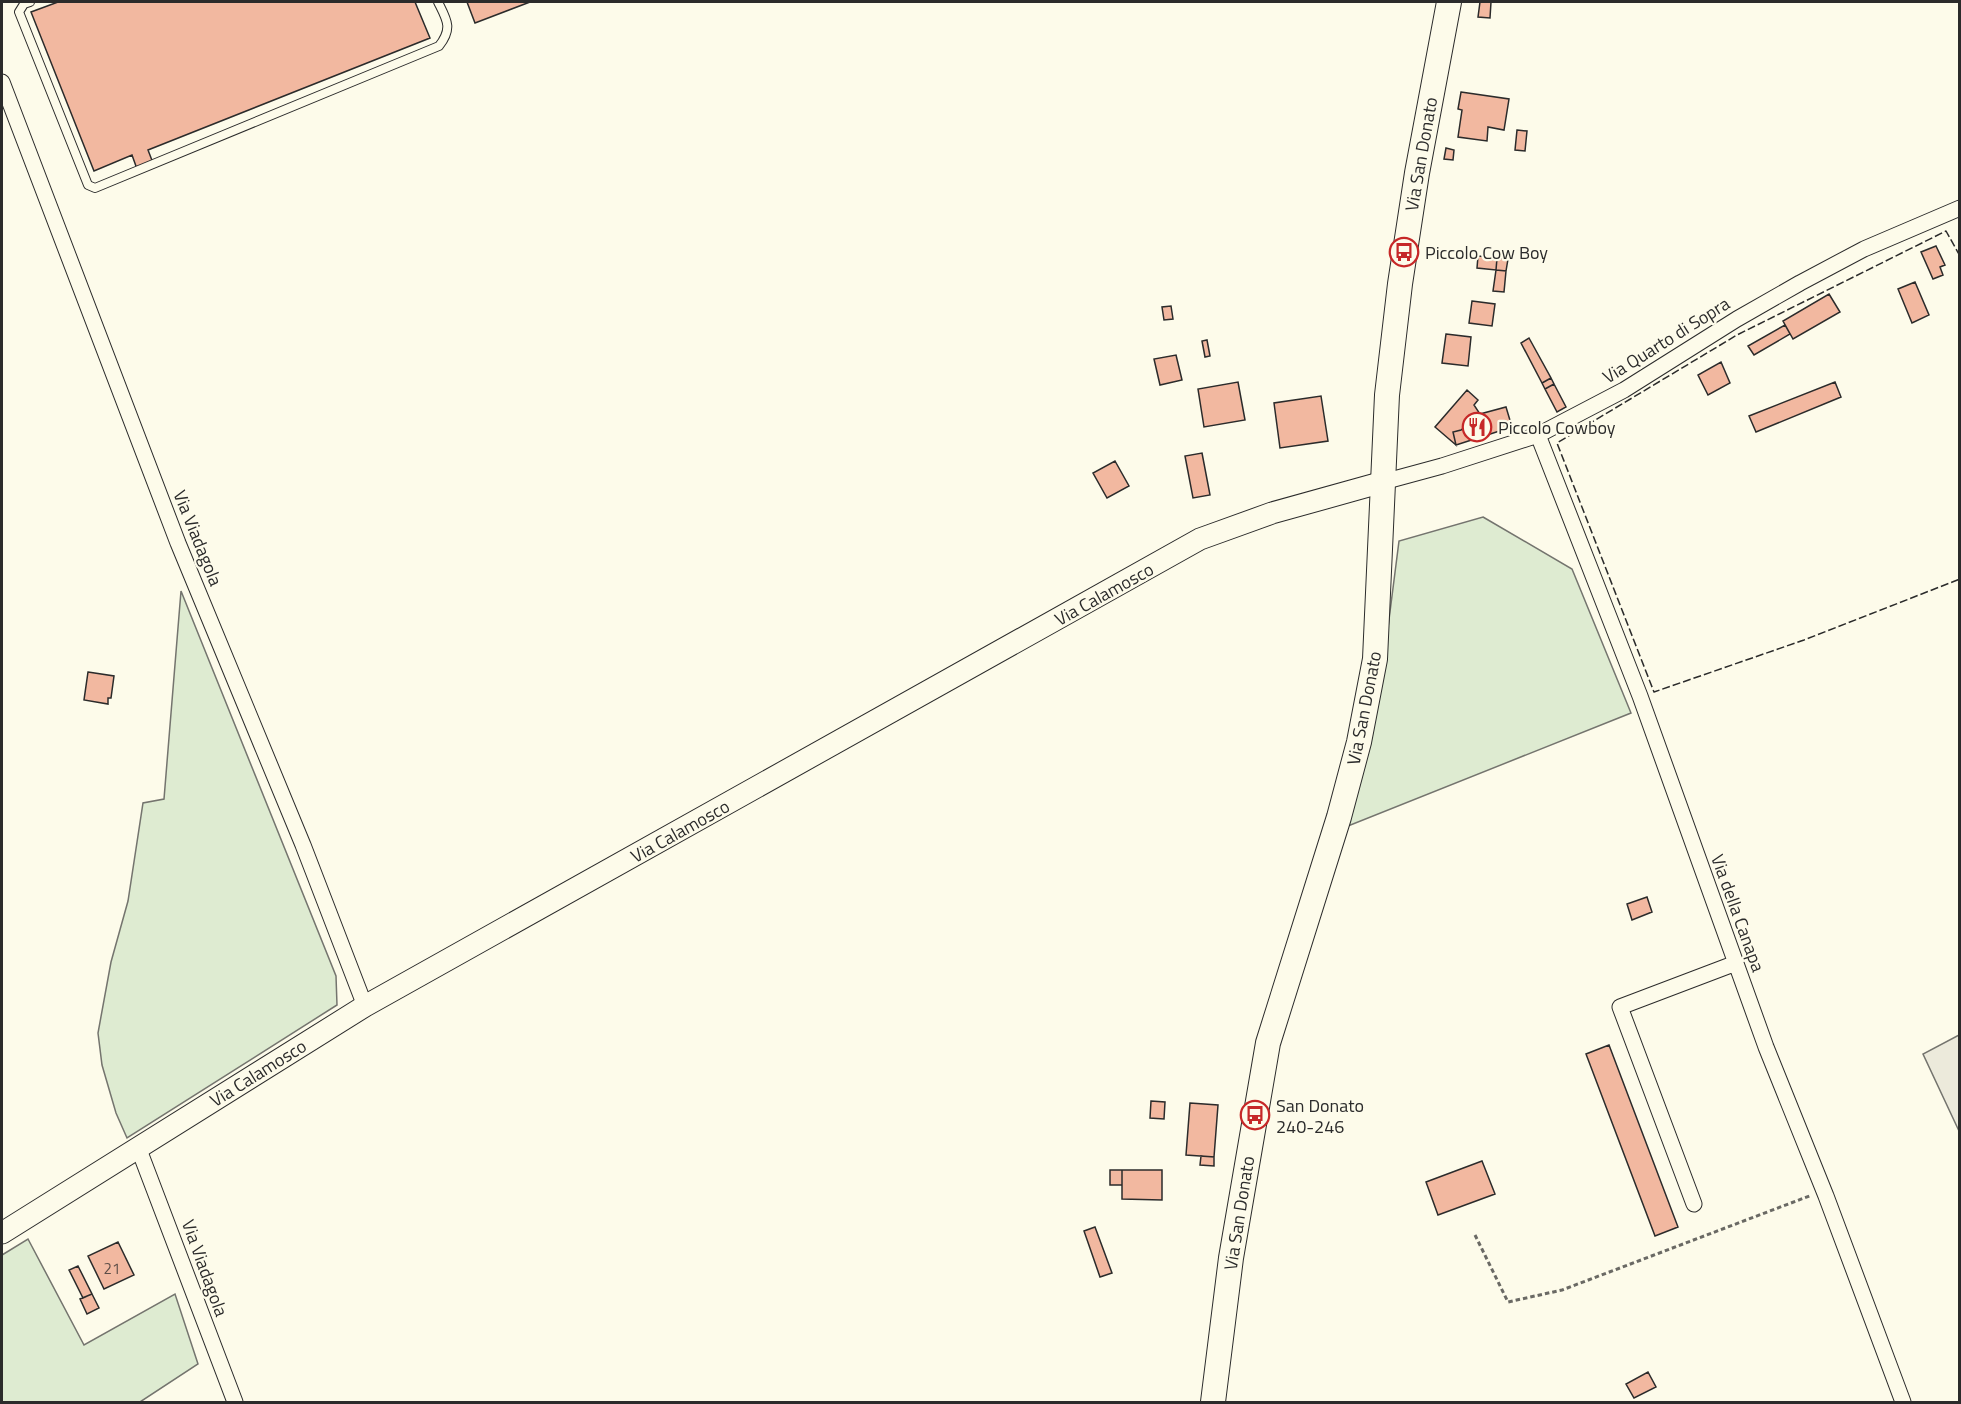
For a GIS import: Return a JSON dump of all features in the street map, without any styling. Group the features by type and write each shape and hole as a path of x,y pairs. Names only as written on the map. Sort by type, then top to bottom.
{"main road":[{"name":"Via San Donato","path":"1213,1402 1231,1258 1268,1043 1339,817 1359,742 1375,659 1387,395 1416,173 1449,2"}],"street":[{"name":"Via Viadagola","path":"2,82 178,543 303,845 365,1006"},
{"name":"Via Quarto di Sopra","path":"1383,482 1442,466 1538,435 1624,390 1737,319 1809,278 1864,249 1959,208"},
{"name":"Via della Canapa","path":"1538,435 1640,696 1766,1047 1824,1191 1904,1402"},
{"name":"Via Calamosco","path":"2,1233 365,1006 1200,539 1272,513 1383,482"},
{"path":"1694,1204 1620,1007 1736,963"},
{"name":"Via Viadagola","path":"138,1148 235,1402"}],"lane":[{"path":"30,2 24,4 20,12 88,185 95,188 439,46 447,36 448,24 438,2"}],"path":[{"path":"1475,1235 1508,1302 1562,1290 1824,1191"}],"green space":[{"path":"1483,517 1572,569 1631,713 1348,826 1379,698 1399,541"},
{"path":"181,591 336,976 337,1005 127,1138 116,1113 102,1065 98,1033 111,962 128,901 143,803 164,799"},
{"path":"28,1239 84,1345 175,1294 198,1364 140,1402 2,1402 2,1255"}],"shaded area":[{"path":"1959,1035 1959,1131 1923,1054"}],"building":[{"path":"58,2 415,2 430,38 148,150 153,163 137,169 132,155 94,171 31,12"},
{"path":"467,2 530,2 475,23"},
{"path":"1480,2 1491,2 1490,18 1478,17"},
{"path":"1461,92 1509,99 1504,130 1488,127 1487,141 1458,137 1462,110 1458,109"},
{"path":"1517,130 1527,131 1525,151 1515,150"},
{"path":"1446,148 1454,150 1453,160 1444,159"},
{"path":"1936,246 1945,265 1940,267 1943,275 1933,279 1921,252"},
{"path":"1478,256 1497,258 1496,270 1477,268"},
{"path":"1497,258 1508,259 1506,271 1496,270"},
{"path":"1496,270 1506,271 1504,292 1493,291"},
{"path":"1915,282 1929,315 1912,323 1898,289"},
{"path":"1829,294 1840,312 1793,339 1783,321"},
{"path":"1472,301 1495,304 1492,326 1469,323"},
{"path":"1171,306 1173,319 1164,320 1162,307"},
{"path":"1785,325 1790,334 1754,355 1748,346"},
{"path":"1446,334 1471,337 1468,366 1442,363"},
{"path":"1529,338 1551,378 1542,383 1521,343"},
{"path":"1207,340 1210,356 1205,357 1202,341"},
{"path":"1176,355 1182,380 1160,385 1154,359"},
{"path":"1721,362 1730,383 1708,395 1698,375"},
{"path":"1551,378 1554,384 1545,389 1542,383"},
{"path":"1238,382 1245,420 1204,427 1198,389"},
{"path":"1835,382 1841,397 1756,432 1749,416"},
{"path":"1554,384 1566,407 1557,412 1545,389"},
{"path":"1467,390 1478,400 1474,405 1480,414 1461,430 1453,432 1456,445 1435,427"},
{"path":"1321,396 1328,441 1280,448 1274,403"},
{"path":"1506,407 1512,427 1456,445 1453,432 1461,430 1480,414"},
{"path":"1202,453 1210,495 1193,498 1185,456"},
{"path":"1115,461 1129,486 1107,498 1093,473"},
{"path":"88,672 114,676 108,704 84,700"},
{"path":"1647,897 1652,912 1632,920 1627,904"},
{"path":"1609,1045 1678,1227 1655,1236 1586,1054"},
{"path":"1151,1101 1165,1102 1164,1119 1150,1118"},
{"path":"1190,1103 1218,1105 1214,1157 1186,1155"},
{"path":"1201,1156 1214,1157 1214,1166 1200,1165"},
{"path":"1482,1161 1495,1194 1438,1215 1426,1182"},
{"path":"1110,1170 1122,1170 1122,1185 1110,1185"},
{"path":"1122,1170 1162,1170 1162,1200 1122,1199"},
{"path":"1095,1227 1112,1273 1100,1277 1084,1231"},
{"path":"118,1242 134,1275 104,1289 88,1256"},
{"path":"78,1266 92,1294 83,1298 69,1270"},
{"path":"92,1294 99,1308 87,1314 80,1299"},
{"path":"1648,1372 1656,1387 1634,1398 1626,1384"}],"fence":[{"path":"1960,256 1946,231 1737,335 1557,443 1654,692 1804,640 1960,579"}],"place":[{"name":"Piccolo Cow Boy","path":"1404,252"},
{"name":"Piccolo Cowboy","path":"1477,427"},
{"name":"San Donato 240-246","path":"1255,1115"}]}
